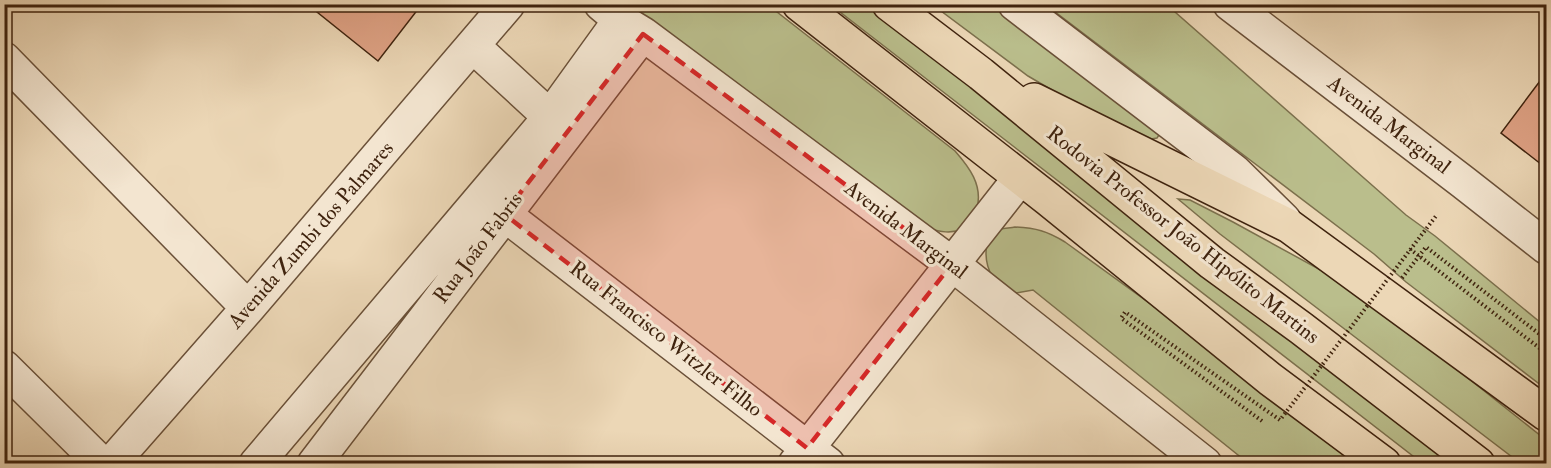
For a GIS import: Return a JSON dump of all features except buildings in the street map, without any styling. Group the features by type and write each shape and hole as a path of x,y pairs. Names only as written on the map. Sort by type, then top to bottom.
{"highway":[{"path":"799,4 1270,379 1384,464"},
{"name":"Rodovia Professor João Hipólito Martins","path":"889,4 981,75 1212,263 1478,464"},
{"path":"981,75 1289,226 1546,414"}],"street":[{"name":"Avenida Zumbi dos Palmares","path":"111,464 508,4"},
{"path":"1015,4 1234,171 1289,226"},
{"name":"Avenida Marginal","path":"1230,4 1546,247"},
{"path":"256,464 549,117 621,20"},
{"name":"Avenida Marginal","path":"621,20 952,264 1205,464"},
{"name":"Rua João Fabris","path":"325,460 504,214 621,20"},
{"path":"473,46 549,117"},
{"path":"4,59 248,308"},
{"path":"810,458 952,264 1020,178"},
{"name":"Rua Francisco Witzler Filho","path":"504,214 810,458"},
{"path":"4,367 102,464"}],"path":[{"path":"1262,421 1120,318 1125,312 1280,420 1436,216"},
{"path":"1387,298 1426,247 1546,339"},
{"path":"1410,249 1546,353"}],"highlighted area":[{"path":"643,34 952,264 807,448 504,214"}],"green space":[{"path":"629,5 768,5 955,151 970,170 978,192 977,208 972,219 965,229 955,232 927,228"},
{"path":"831,5 868,5 1459,463 1422,463"},
{"path":"933,5 994,5 1159,129 1159,135 1151,139 1086,110 1028,76"},
{"path":"1046,5 1167,5 1406,215 1546,327 1546,389 1406,282 1374,254"},
{"path":"1178,199 1190,200 1357,290 1546,440 1546,463 1520,463 1220,234"},
{"path":"1015,227 1041,231 1065,242 1367,463 1248,463 1033,290 1010,294 993,278 986,258 990,237 1001,229"}]}
